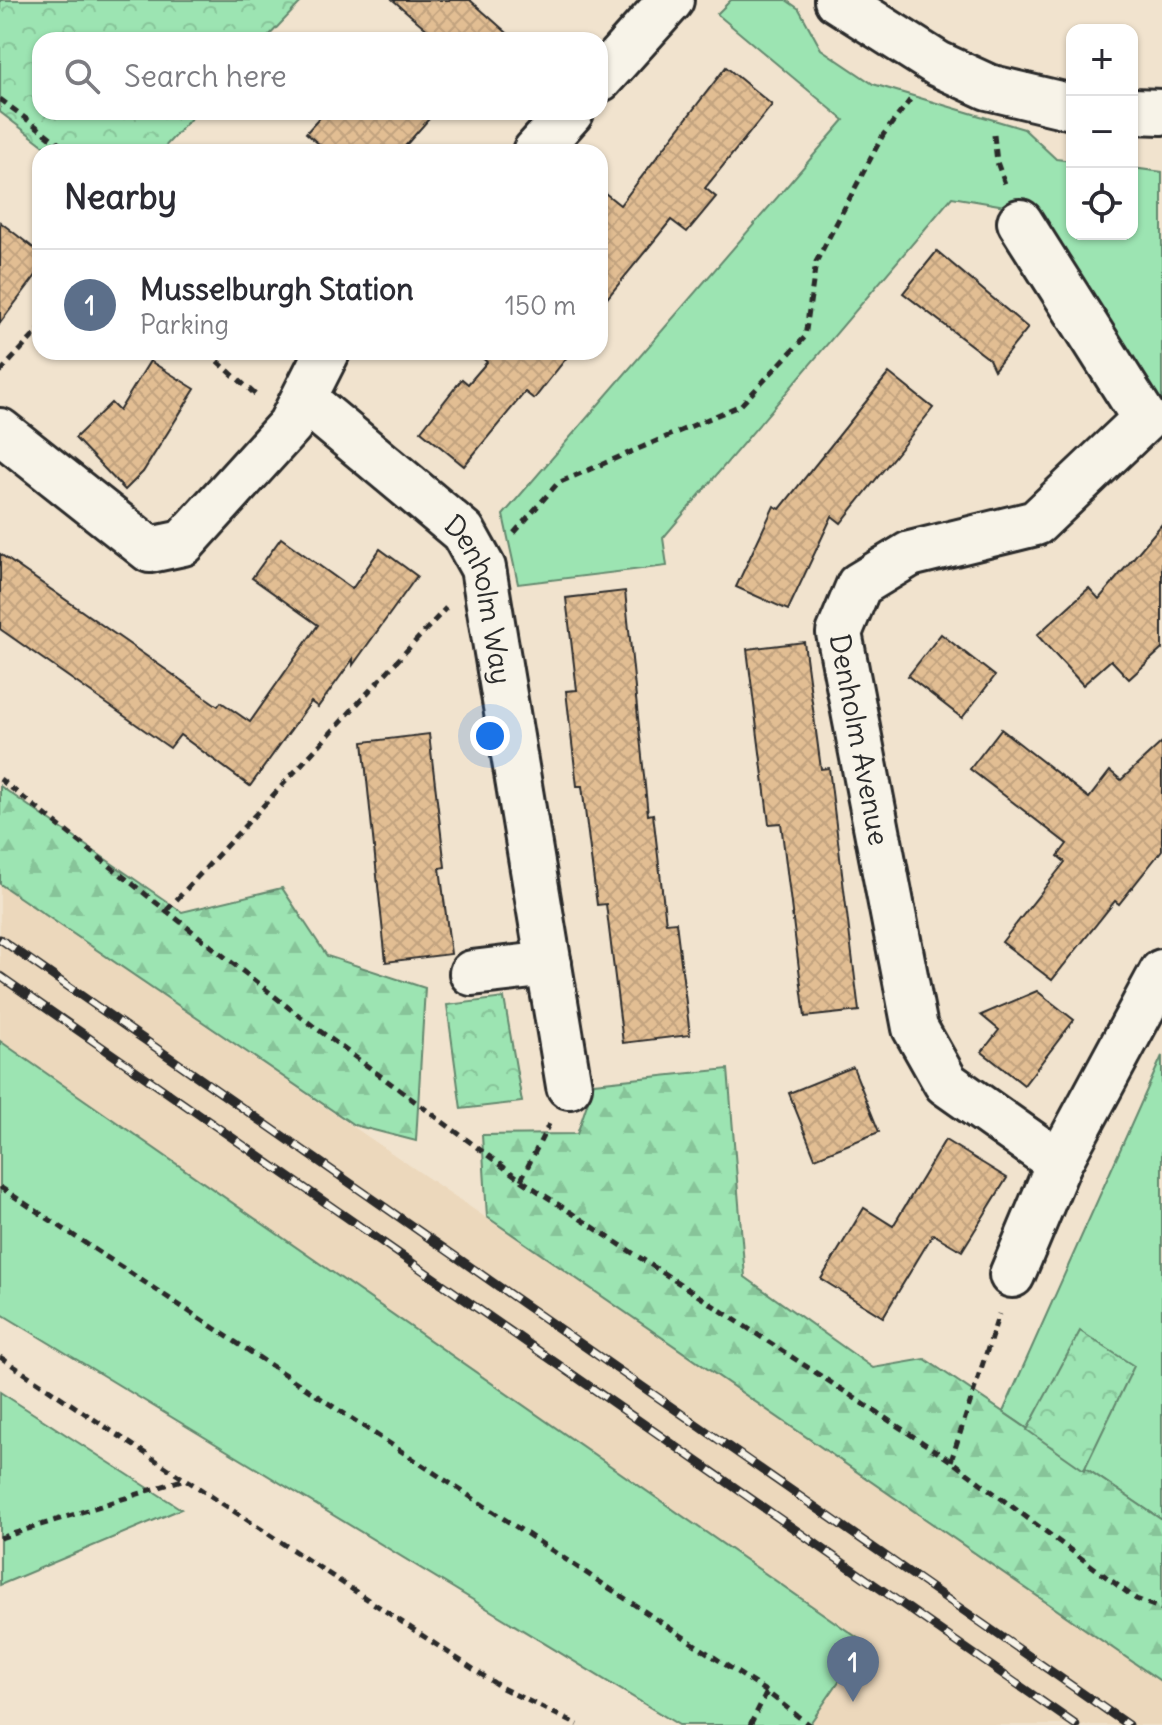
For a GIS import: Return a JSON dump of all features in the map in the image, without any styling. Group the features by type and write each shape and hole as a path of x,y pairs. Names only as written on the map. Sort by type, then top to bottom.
{"street":[{"path":"608,70 671,0"},
{"path":"837,0 938,64 988,87 1066,106"},
{"path":"1138,111 1162,112"},
{"path":"542,144 564,120"},
{"name":"Denholm Avenue","path":"1020,222 1153,421 1036,523 910,554 859,585 839,633 915,1028 946,1083 1059,1163"},
{"path":"0,431 150,550 183,543 297,413 323,360"},
{"name":"Denholm Way","path":"297,413 463,532 483,568 569,1086"},
{"path":"472,973 549,964"},
{"path":"1012,1275 1059,1163 1162,972"}],"path":[{"path":"167,910 558,483 741,405 805,337 816,262 883,135 938,64"},
{"path":"988,87 997,162 1020,222"},
{"path":"0,99 59,144"},
{"path":"0,372 32,338"},
{"path":"219,360 297,413"},
{"path":"0,779 293,1011 521,1180 951,1461 1136,1599 1162,1609"},
{"path":"521,1180 569,1086"},
{"path":"0,1187 767,1692 809,1725"},
{"path":"951,1461 1012,1275"},
{"path":"0,1357 502,1688 578,1725"},
{"path":"0,1538 185,1479"},
{"path":"750,1725 767,1692"}],"shaded area":[{"path":"0,884 1162,1682 1162,1725 809,1725 865,1642 0,1041"}],"green space":[{"path":"0,0 303,0 273,32 32,32 32,120 190,120 167,144 42,144 0,112"},
{"path":"731,0 786,0 799,9 821,49 873,84 1024,129 1056,159 1066,160 1066,240 1138,240 1138,169 1162,172 1162,412 1005,206 952,197 663,538 667,566 518,584 503,515 844,120 717,14"},
{"path":"0,786 182,912 282,888 327,956 425,988 416,1141 354,1125 0,884"},
{"path":"504,998 522,1102 461,1109 447,1005"},
{"path":"0,1041 865,1643 809,1725 679,1725 0,1313"},
{"path":"1162,1056 1162,1520 1003,1412"},
{"path":"728,1069 745,1277 873,1368 925,1359 1162,1520 1162,1682 487,1217 482,1135 577,1134 594,1083"},
{"path":"1080,1331 1134,1366 1084,1470 1027,1430"},
{"path":"0,1392 181,1509 0,1585"}],"building":[{"path":"393,0 470,0 506,32 430,32"},
{"path":"726,67 772,105 705,188 716,197 687,232 671,220 608,297 608,195 620,205"},
{"path":"318,120 428,120 407,144 319,144 306,133"},
{"path":"0,222 32,247 32,281 0,323"},
{"path":"937,251 1028,328 994,370 989,359 903,293"},
{"path":"485,360 565,360 534,399 525,392 464,466 421,431 462,379 468,384 487,362"},
{"path":"150,361 195,389 143,472 125,490 75,438 111,403 119,411"},
{"path":"889,373 933,408 841,523 832,516 788,610 736,587 774,506 780,509"},
{"path":"1162,524 1162,649 1129,679 1111,660 1083,685 1037,635 1089,588 1099,599"},
{"path":"281,538 352,589 380,549 417,576 353,665 353,659 318,707 311,702 250,786 180,735 170,748 0,629 0,554 218,706 221,702 250,722 318,625 252,578"},
{"path":"625,591 648,815 653,814 666,923 676,922 690,1035 623,1043 606,904 597,905 582,786 577,786 566,691 577,690 566,598"},
{"path":"941,634 995,676 962,718 908,676"},
{"path":"804,642 821,769 829,768 859,1011 805,1017 781,823 769,824 747,649"},
{"path":"1001,729 1089,798 1110,771 1121,780 1162,742 1162,850 1119,904 1115,901 1052,980 1002,942 1065,862 1058,856 1067,844 970,769"},
{"path":"429,734 445,867 440,868 451,954 386,962 363,742"},
{"path":"1037,991 1074,1020 1024,1085 982,1052 999,1030 981,1015"},
{"path":"853,1067 879,1132 815,1158 789,1093"},
{"path":"945,1140 1007,1178 962,1251 933,1234 883,1317 821,1279 864,1208 893,1226"}],"railway":[{"path":"0,939 1128,1725"},
{"path":"0,976 1076,1725"}],"place":[{"name":"Musselburgh Station","path":"853,1702"}]}
